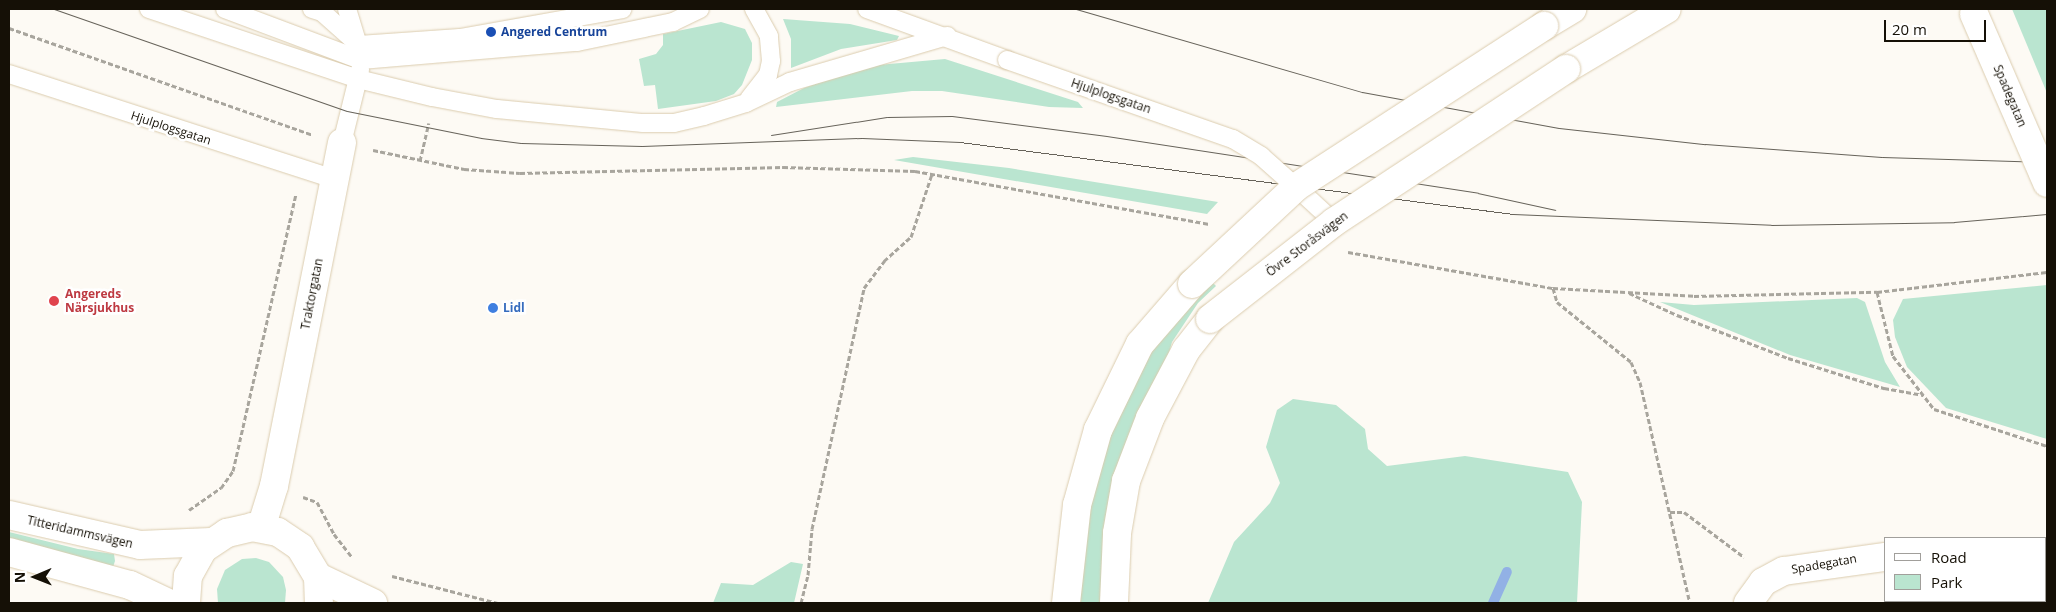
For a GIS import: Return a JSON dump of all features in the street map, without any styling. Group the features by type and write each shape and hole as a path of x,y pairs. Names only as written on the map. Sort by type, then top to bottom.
{"street":[{"path":"1066,603 1077,505 1098,430 1140,344 1192,284 1296,187 1572,9"},
{"name":"Övre Storåsvägen","path":"1114,603 1117,533 1126,481 1154,410 1186,350 1210,318 1334,222 1566,69 1667,9"},
{"name":"Spadegatan","path":"1973,11 2047,182"},
{"name":"Traktorgatan","path":"261,528 274,486 342,142"},
{"name":"Titteridammsvägen","path":"9,515 140,545 211,542"},
{"path":"186,603 186,586 192,566 211,542 234,530 261,528 286,536 300,547 318,590 373,603"},
{"path":"9,552 130,585 168,603"},
{"name":"Spadegatan","path":"1755,593 1784,571 1884,557"}],"lane":[{"path":"149,9 358,79 497,109 643,123 674,123 746,103 790,82 947,36"},
{"path":"225,9 360,53 577,42 673,22 700,9"},
{"path":"347,9 360,53"},
{"path":"360,53 622,9"},
{"path":"746,103 768,75 772,61 769,36 754,9"},
{"name":"Hjulplogsgatan","path":"867,9 1233,139 1260,156 1334,222"},
{"path":"318,10 360,53"},
{"name":"Traktorgatan","path":"342,142 347,111 358,79 360,53"},
{"name":"Hjulplogsgatan","path":"9,74 300,170 334,179"}],"path":[{"path":"9,28 307,133 428,162 492,171 871,168 932,174 1179,218"},
{"path":"180,514 203,502 221,488 233,471 281,270 307,133"},
{"path":"801,603 808,574 812,529 864,288 884,261 911,237 932,174"},
{"path":"1362,255 1553,288 1694,296 1877,292 2047,272"},
{"path":"1553,288 1557,302 1631,362 1648,408 1690,603"},
{"path":"1627,291 1686,319 1788,358 1884,388 1923,395"},
{"path":"1877,292 1893,356 1934,408 2047,446"},
{"path":"233,471 317,502 334,534 353,558"},
{"path":"1670,512 1684,512 1736,551 1755,593"},
{"path":"384,574 498,603"}],"green space":[{"path":"2012,9 2047,9 2047,93"},
{"path":"783,19 850,24 899,36 897,40 841,49 791,68 791,39"},
{"path":"721,22 745,29 752,43 752,60 742,85 734,94 716,101 658,109 655,85 644,86 639,59 656,54 663,45 663,34"},
{"path":"945,59 1078,102 1083,108 1049,107 942,91 912,91 776,107 777,102 804,88 832,78 878,65"},
{"path":"913,157 1009,168 1218,202 1207,214 894,160"},
{"path":"1212,282 1216,286 1198,303 1172,342 1102,603 1079,603 1088,503 1108,436 1152,351"},
{"path":"2047,285 2047,439 1946,408 1907,367 1895,337 1893,320 1903,299"},
{"path":"1857,298 1865,302 1885,362 1900,387 1790,355 1660,302 1694,305"},
{"path":"1293,399 1336,405 1365,429 1368,449 1387,466 1465,456 1568,472 1582,502 1577,603 1208,603 1234,542 1270,503 1280,483 1266,447 1277,410"},
{"path":"9,532 78,549 114,554 115,561 113,567 9,540"},
{"path":"256,558 269,562 283,577 286,590 285,603 218,603 217,589 225,570 242,559"},
{"path":"791,562 803,564 794,603 713,603 721,583 753,585"},
{"path":"1914,602 1960,602 1912,603"}],"waterway":[{"path":"1493,603 1507,572"}],"tram line":[{"path":"54,9 347,111 481,138 521,143 642,146 862,138 960,142 1513,214 1771,225 1954,222 2047,214"},
{"path":"1076,9 1362,92 1559,128 1705,144 1882,157 2047,162"},
{"path":"771,135 887,117 952,116 1107,136 1478,193 1555,210"}],"place":[{"name":"Angered Centrum","path":"491,32"},
{"name":"Angereds Närsjukhus","path":"54,301"},
{"name":"Lidl","path":"493,308"}]}
